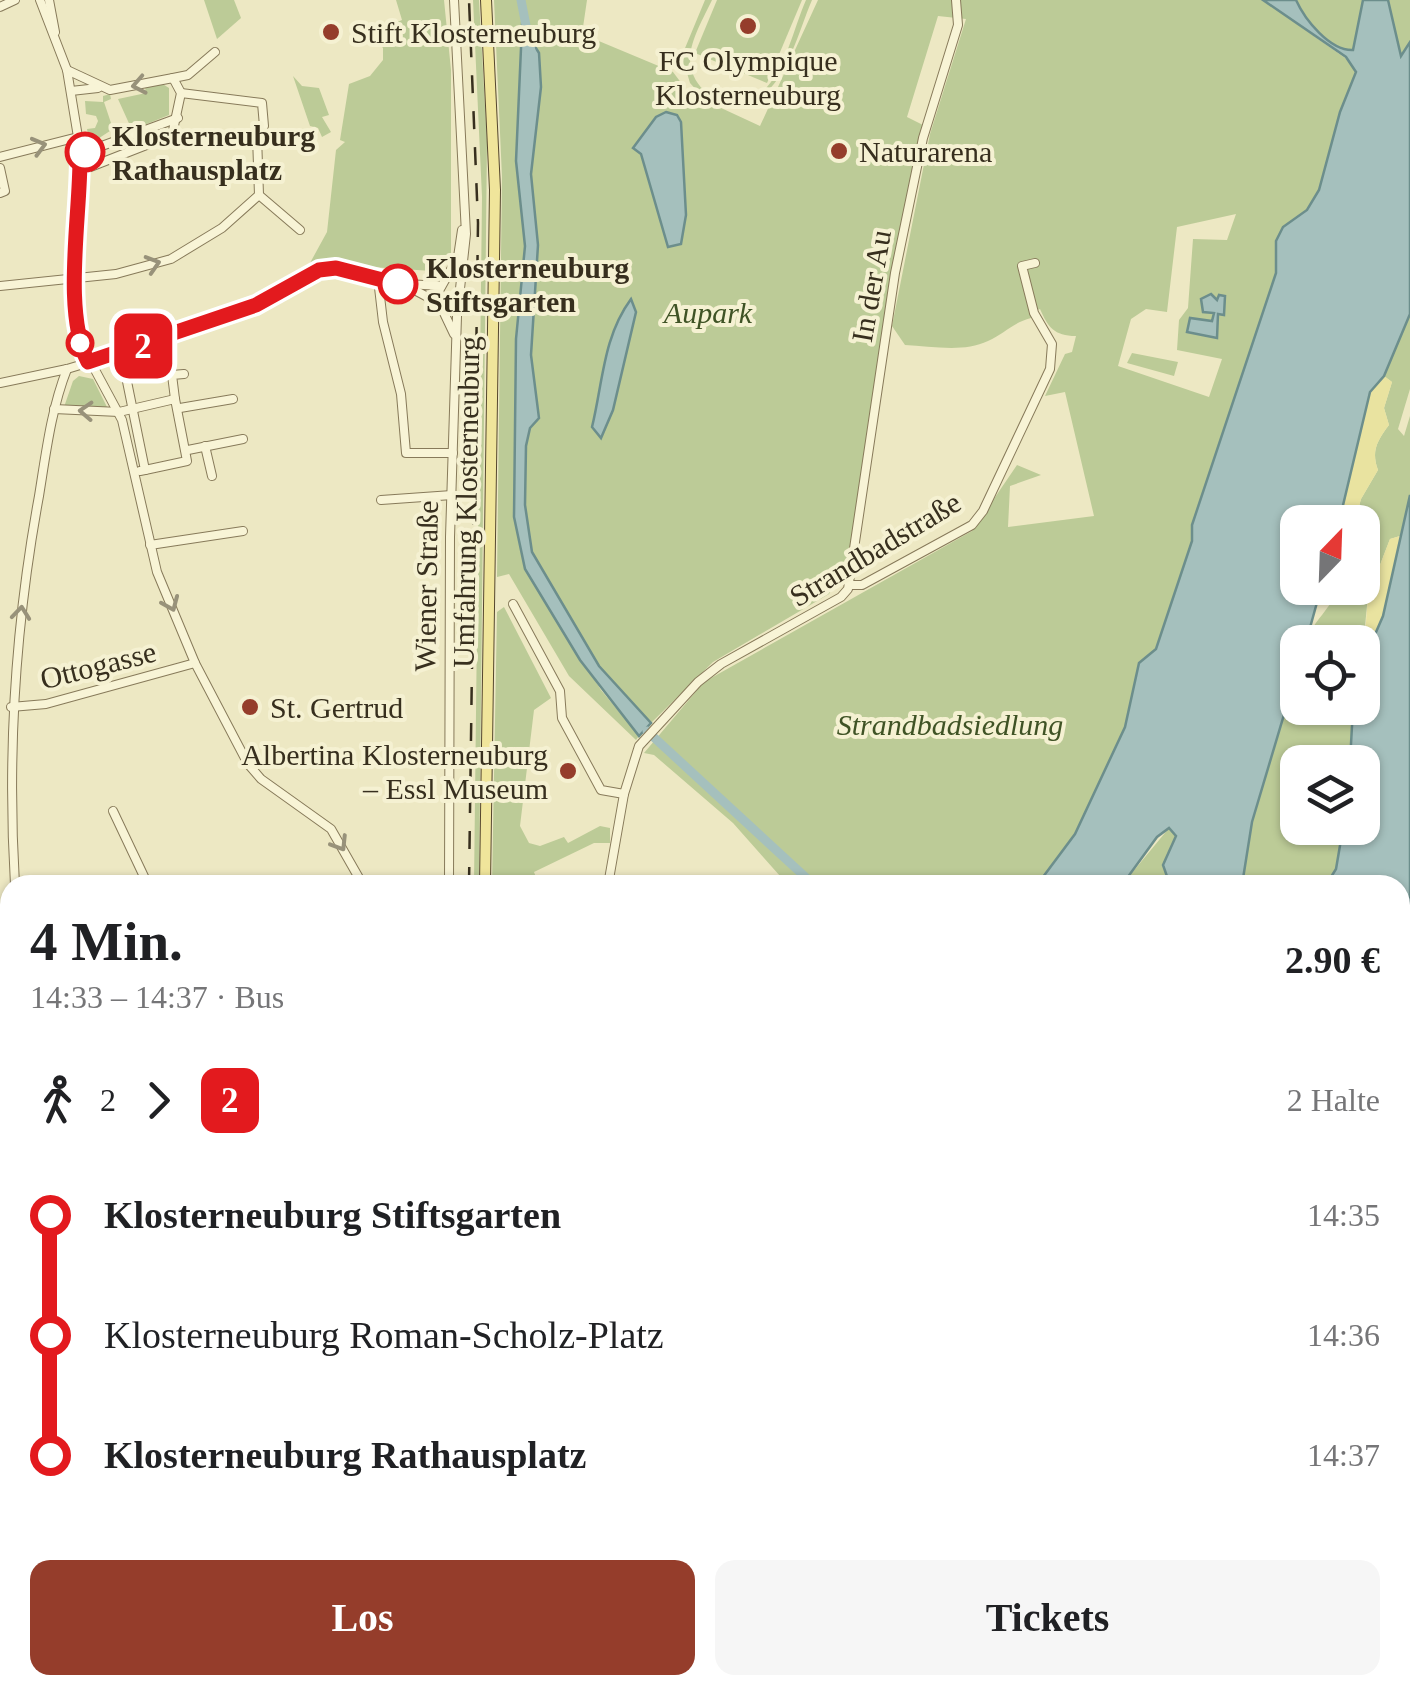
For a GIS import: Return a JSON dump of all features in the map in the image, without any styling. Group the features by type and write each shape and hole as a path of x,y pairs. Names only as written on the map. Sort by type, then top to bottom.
{"main road":[{"name":"Umfahrung Klosterneuburg","path":"485,875 495,190 486,0"}],"street":[{"path":"0,8 15,0"},
{"path":"40,0 67,70 80,154 76,276 80,342 119,412 150,545 194,663 248,764 261,779 331,829 356,875"},
{"path":"49,0 55,46"},
{"name":"Wiener Straße","path":"449,875 452,495 464,220 454,0"},
{"name":"In der Au","path":"850,585 895,273 923,138 958,26 956,0"},
{"path":"70,92 188,75 215,52"},
{"path":"67,70 98,88"},
{"path":"80,171 172,135 181,94 173,78"},
{"path":"181,94 262,103 264,126 256,136 258,195 300,230"},
{"path":"80,154 178,118"},
{"path":"0,157 78,137"},
{"path":"0,168 5,191 0,192"},
{"path":"0,286 116,274 176,256 222,228 258,195"},
{"name":"Wiener Straße","path":"457,348 439,305 442,285 458,256 464,220"},
{"name":"Strandbadstraße","path":"610,875 624,794 639,746 659,723 721,664 841,598 850,585 862,585 954,535 982,511 1050,370 1052,344 1034,312 1022,266 1035,263"},
{"path":"0,383 67,370 256,305 319,270 336,268 403,285 453,285 460,293"},
{"path":"378,280 383,322 399,380 406,454 454,453"},
{"path":"403,285 439,305 458,304"},
{"path":"121,352 145,470"},
{"path":"15,875 12,703 26,556 54,409 67,370"},
{"path":"134,473 187,461 172,375 184,374"},
{"path":"54,409 119,412 131,406 175,399"},
{"path":"180,408 233,399"},
{"path":"188,450 243,439"},
{"path":"205,446 212,476"},
{"path":"381,500 452,495"},
{"path":"150,545 243,531"},
{"path":"513,604 560,691 562,718 601,790 624,794"},
{"name":"Ottogasse","path":"0,699 46,704 194,663"},
{"path":"113,811 143,875"}],"green space":[{"path":"204,0 234,0 241,18 217,39"},
{"path":"396,0 444,0 451,70 451,256 446,255 432,271 310,263 327,232 336,150 345,142 340,140 349,84 370,76 383,60 383,48 371,33 402,20"},
{"path":"473,0 479,0 487,142 479,875 474,875 482,197"},
{"path":"494,0 587,0 582,34 673,72 691,96 708,103 690,83 685,66 678,65 705,0 712,0 693,43 692,71 706,92 728,102 740,102 763,91 771,82 806,0 812,0 790,56 770,88 740,106 719,107 760,126 818,0 1263,0 1355,65 1357,72 1340,112 1319,190 1307,210 1283,227 1276,241 1276,273 1192,525 1192,540 1156,649 1139,663 1125,726 1075,834 1044,875 779,875 733,823 654,755 644,753 704,682 972,531 1017,465 1041,475 1010,486 1008,527 1094,516 1065,392 1045,396 1065,354 1072,352 1076,336 1053,329 1040,309 994,338 968,347 905,345 892,326 930,134 966,19 938,16 907,117 925,126 893,265 848,562 829,594 713,662 651,723 599,666 532,552 525,505 526,446 530,427 539,418 531,355 538,245 531,174 541,87 538,53 522,199 525,246 516,339 514,517 525,569 601,690 639,736 636,740 569,676 509,574 497,577 502,177","holes":["1236,214 1227,240 1193,239 1188,308 1179,320 1177,350 1222,359 1209,397 1118,366 1131,319 1146,309 1167,312 1177,227"]},
{"name":"FC Olympique Klosterneuburg","path":"717,0 802,0 767,83 695,53"},
{"path":"1296,0 1363,0 1353,50 1327,40"},
{"path":"1388,0 1410,0 1410,42 1405,56 1401,57"},
{"path":"293,76 302,86 319,88 329,115 322,117 331,132 322,137 318,128 310,126"},
{"path":"161,83 169,88 169,115 132,130 118,99 146,93 145,87"},
{"path":"110,94 111,99 104,102 113,129 90,144 87,129 95,128 98,121 96,116 86,114 85,101 103,102 103,96"},
{"path":"1410,314 1410,389 1398,429 1404,436 1410,416 1410,495 1400,536 1390,539 1380,565 1380,505 1359,505 1378,470 1376,446 1389,425 1384,408 1392,382 1384,376"},
{"path":"1132,353 1178,362 1174,376 1127,363"},
{"path":"79,376 93,379 107,407 64,407 73,381"},
{"path":"1329,605 1367,605 1365,625 1315,625"},
{"path":"504,607 551,698 534,710 520,826 529,843 540,846 564,837 568,843 600,826 610,828 610,843 594,843 534,872 535,875 492,875 497,612"},
{"path":"1281,725 1352,725 1351,745 1280,745 1280,845 1340,845 1332,875 1244,875 1252,822"},
{"path":"1169,828 1176,836 1166,857 1169,875 1130,875"}],"sand":[{"path":"1384,376 1392,382 1384,408 1389,425 1375,452 1378,470 1359,505 1343,505 1370,392"},
{"path":"1400,536 1383,616 1379,625 1366,625 1367,605 1380,605 1380,565 1390,539"}],"water":[{"path":"1263,0 1296,0 1327,40 1353,50 1363,0 1388,0 1401,56 1410,42 1410,314 1384,376 1370,392 1343,505 1280,505 1280,605 1316,605 1311,625 1280,625 1281,725 1252,822 1244,875 1166,875 1163,865 1176,836 1169,828 1157,837 1129,875 1044,875 1075,834 1125,727 1139,663 1156,649 1192,541 1192,525 1276,273 1276,241 1283,227 1307,210 1319,190 1340,112 1356,72 1346,57"},
{"path":"522,26 539,53 541,87 531,174 538,245 531,355 539,418 530,428 526,446 525,505 532,552 599,666 651,723 639,736 580,660 525,569 514,517 516,339 525,246 516,161"},
{"path":"666,112 677,115 681,122 686,215 681,244 668,247 641,154 633,148 656,117"},
{"path":"1211,294 1217,300 1219,295 1225,296 1224,315 1218,314 1217,338 1187,332 1190,318 1212,321 1214,313 1203,312 1201,299"},
{"path":"631,299 636,312 613,410 601,438 592,427 605,360"},
{"path":"1410,495 1410,875 1332,875 1340,845 1380,845 1380,745 1351,745 1352,725 1380,725 1379,625"}],"waterway":[{"path":"521,0 531,51"},
{"path":"647,731 803,875"}],"railway":[{"path":"469,0 478,223 469,875"}],"bus line":[{"name":"2","path":"85,152 80,154 76,276 80,342 88,362 166,339 256,305 319,270 336,268 398,284"}],"place":[{"name":"FC Olympique Klosterneuburg","path":"748,26"},
{"name":"Stift Klosterneuburg","path":"331,32"},
{"name":"Naturarena","path":"839,151"},
{"name":"Klosterneuburg Rathausplatz","path":"85,152"},
{"name":"Klosterneuburg Stiftsgarten","path":"398,284"},
{"name":"St. Gertrud","path":"250,707"},
{"name":"Albertina Klosterneuburg – Essl Museum","path":"568,771"}],"park label":[{"name":"Aupark","path":"708,312"},
{"name":"Strandbadsiedlung","path":"950,724"}]}
